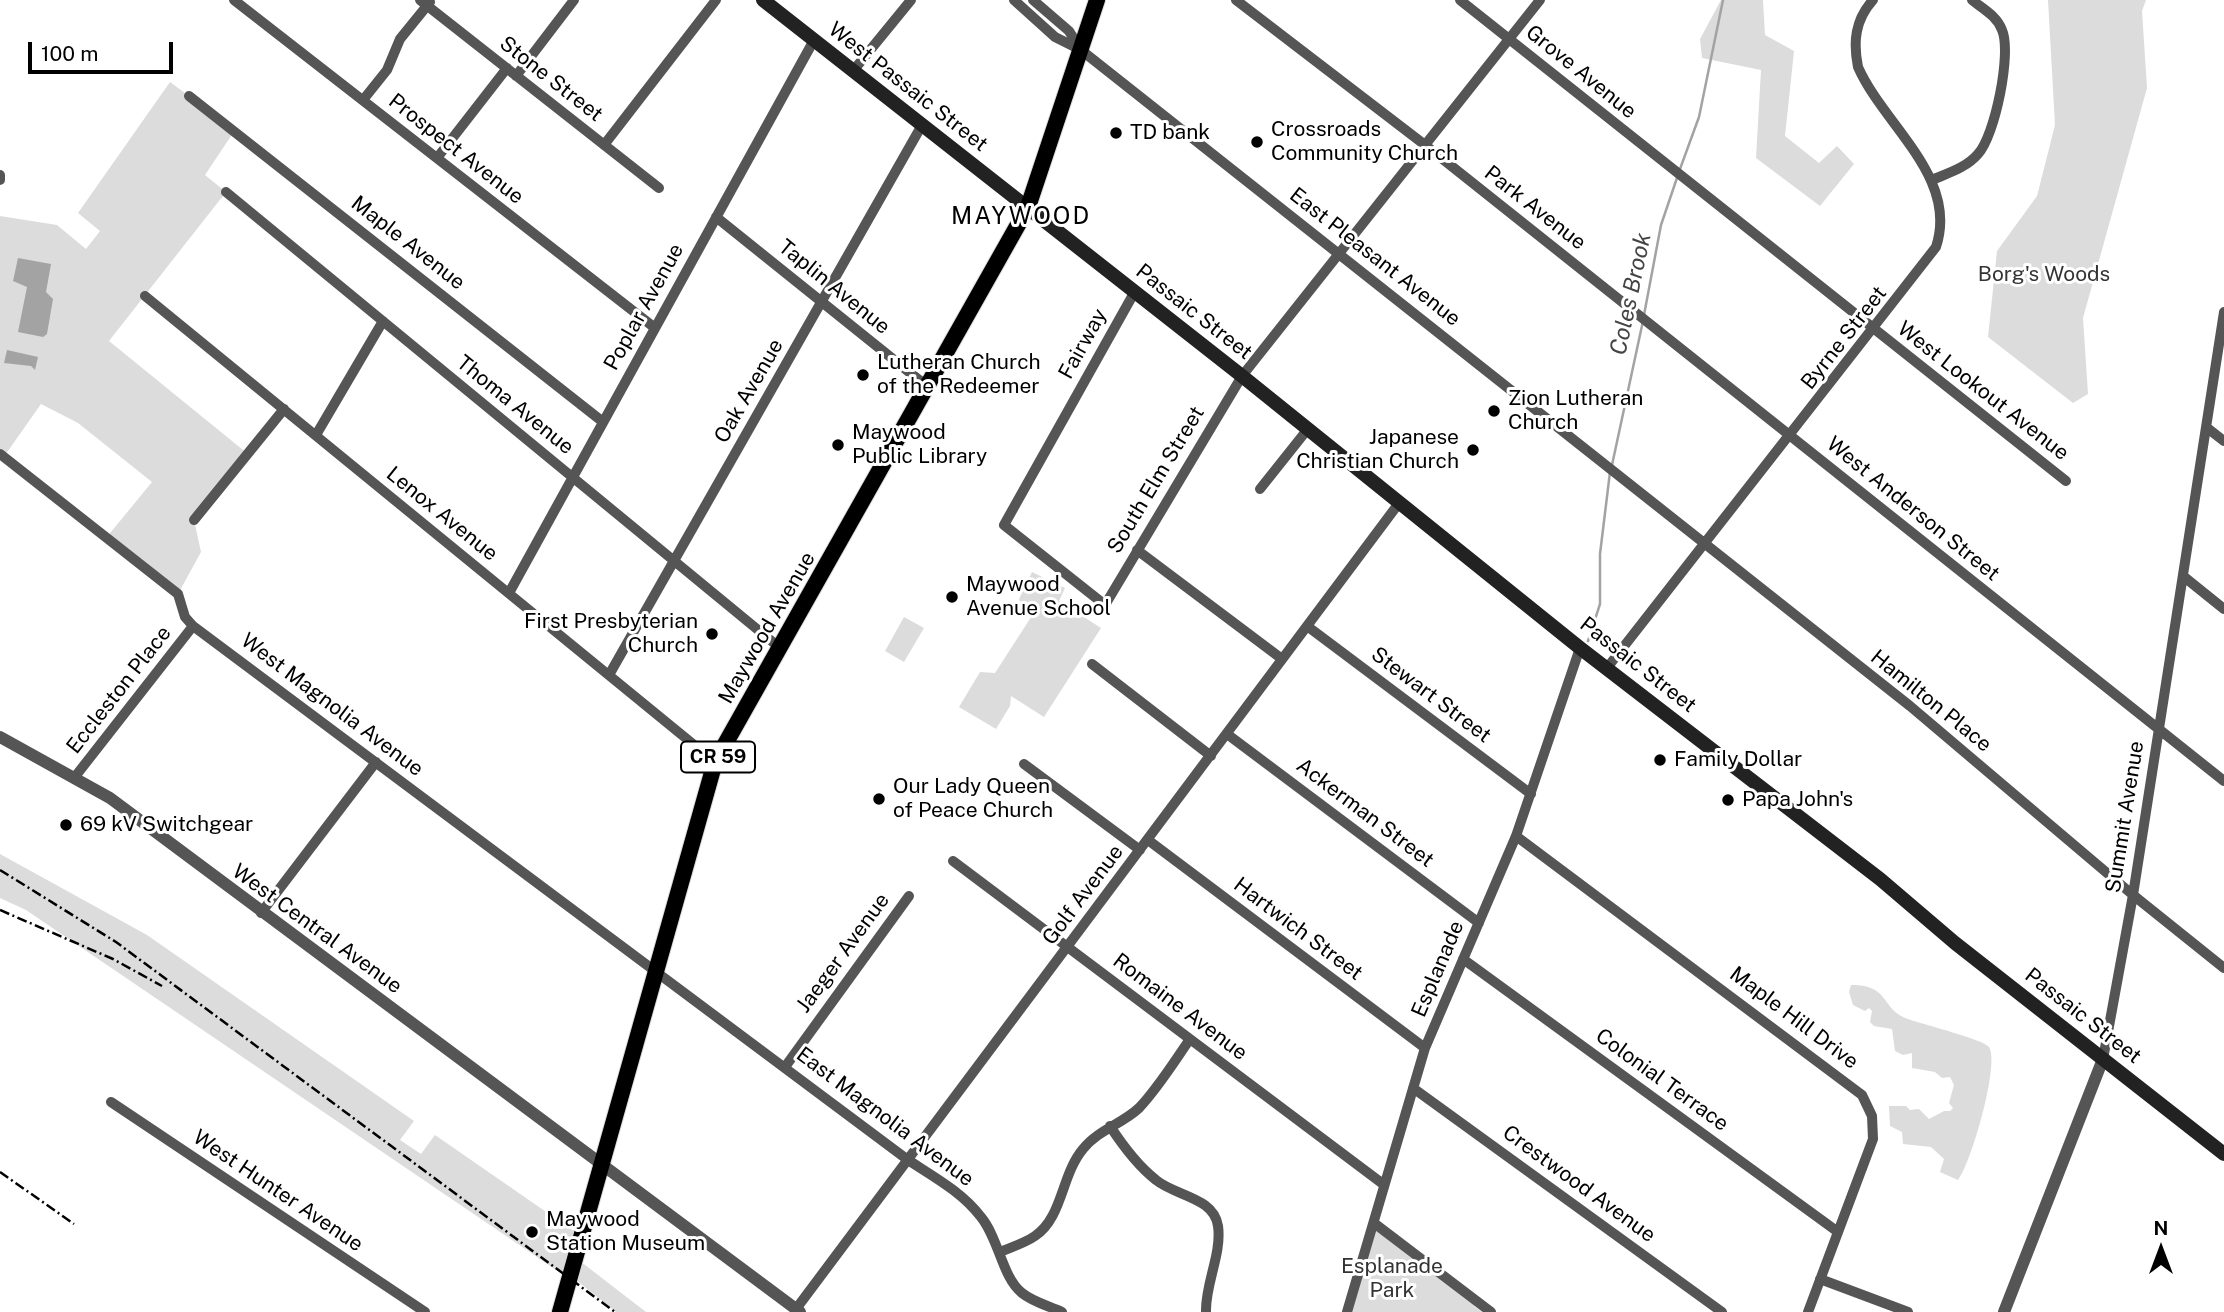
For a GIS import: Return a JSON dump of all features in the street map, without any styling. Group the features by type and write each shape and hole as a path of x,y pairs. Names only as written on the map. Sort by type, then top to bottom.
{"main road":[{"name":"West Passaic Street","path":"764,0 1028,207"},
{"name":"Maywood Avenue","path":"560,1312 604,1165 715,762 929,387 1028,207 1097,0"},
{"name":"Passaic Street","path":"1028,207 1580,648 1880,879 1939,930 2224,1154"}],"street":[{"name":"Prospect Avenue","path":"234,0 655,328"},
{"path":"516,76 574,0"},
{"path":"604,145 716,0"},
{"path":"853,71 911,0"},
{"path":"1014,0 1055,37 1081,50"},
{"path":"1033,0 1069,31 1081,50"},
{"name":"Park Avenue","path":"1236,0 1425,145 1644,319"},
{"name":"Grove Avenue","path":"1460,0 1678,174"},
{"name":"South Elm Street","path":"1105,605 1242,376 1540,0"},
{"name":"Byrne Street","path":"1607,668 1874,330 1936,247 1942,222 1942,207 1932,180 1858,67 1855,53 1857,28 1872,0"},
{"path":"1932,180 1971,161 1980,152 1991,131 2006,44 2000,24 1972,0"},
{"path":"363,100 387,70 400,39 426,2"},
{"name":"Stone Street","path":"426,2 659,188"},
{"name":"Poplar Avenue","path":"509,593 814,40"},
{"name":"East Pleasant Avenue","path":"1081,50 1611,469"},
{"path":"437,158 507,68"},
{"name":"Maple Avenue","path":"189,96 603,422"},
{"name":"Oak Avenue","path":"609,675 922,125"},
{"name":"West Lookout Avenue","path":"1678,174 2066,481"},
{"name":"Thoma Avenue","path":"226,192 780,648"},
{"name":"Taplin Avenue","path":"716,217 929,387"},
{"name":"Fairway","path":"1105,605 1004,525 1134,293"},
{"name":"Lenox Avenue","path":"145,296 715,762"},
{"name":"Summit Avenue","path":"2004,1312 2103,1059 2133,895 2224,312"},
{"name":"West Anderson Street","path":"1644,319 2224,781"},
{"path":"316,435 383,321"},
{"path":"194,520 284,409"},
{"path":"2206,428 2224,442"},
{"path":"1260,489 1307,430"},
{"name":"West Magnolia Avenue","path":"0,454 178,594 185,617 193,626 658,971"},
{"name":"Hamilton Place","path":"1611,469 1910,706 2133,895 2224,968"},
{"name":"Golf Avenue","path":"798,1310 1399,503"},
{"path":"1137,550 1282,659"},
{"path":"2183,576 2224,609"},
{"name":"Eccleston Place","path":"74,778 193,626"},
{"name":"Stewart Street","path":"1307,626 1531,794"},
{"name":"Esplanade","path":"1347,1312 1425,1048 1516,836 1580,648"},
{"path":"1092,664 1211,756"},
{"name":"Ackerman Street","path":"1227,734 1479,923"},
{"name":"West Central Avenue","path":"0,737 110,798 261,913 798,1310"},
{"path":"261,913 376,762"},
{"path":"1024,764 1140,850"},
{"name":"Maple Hill Drive","path":"1516,836 1863,1096 1872,1116 1873,1139 1808,1312"},
{"name":"Hartwich Street","path":"1148,840 1425,1048"},
{"name":"Romaine Avenue","path":"953,861 1383,1184"},
{"name":"Jaeger Avenue","path":"785,1067 908,895"},
{"name":"Colonial Terrace","path":"1463,959 1838,1232"},
{"name":"East Magnolia Avenue","path":"658,971 970,1204 992,1233 1009,1277 1021,1292 1062,1312"},
{"path":"1000,1252 1042,1231 1055,1211 1067,1173 1075,1159 1090,1141 1139,1108 1190,1039"},
{"name":"Crestwood Avenue","path":"1413,1088 1722,1312"},
{"name":"West Hunter Avenue","path":"111,1102 425,1312"},
{"path":"1110,1126 1128,1152 1157,1181 1182,1196 1199,1201 1214,1213 1219,1231 1208,1284 1206,1312"},
{"path":"1374,1223 1491,1312"},
{"path":"1820,1279 1908,1312"}],"green space":[{"path":"1721,0 1763,0 1765,35 1794,51 1785,136 1819,163 1837,146 1854,164 1820,206 1756,158 1761,70 1702,58 1700,39"},
{"name":"Borg's Woods","path":"2048,0 2146,0 2142,11 2147,88 2083,318 2088,394 2073,403 1988,337 1997,251 2037,196 2055,125"},
{"path":"170,82 235,130 205,175 226,192 109,341 248,454 194,520 201,552 178,594 106,538 152,482 78,423 41,404 3,458 0,457 0,216 57,225 86,249 100,231 78,213"},
{"path":"1032,572 1065,588 1059,601 1101,628 1044,717 1011,696 1010,706 996,729 959,707 980,672 995,673 1035,611 1023,607 1019,599"},
{"path":"904,617 924,628 904,662 885,651"},
{"path":"0,854 147,935 414,1121 400,1140 421,1154 435,1135 578,1234 565,1276 26,910 0,898"},
{"path":"1851,985 1873,989 1899,1015 1989,1047 1991,1073 1982,1114 1970,1155 1958,1180 1940,1172 1944,1159 1931,1147 1903,1144 1902,1132 1890,1126 1889,1106 1919,1109 1929,1119 1944,1111 1950,1111 1953,1108 1949,1103 1954,1085 1950,1077 1942,1078 1935,1072 1912,1068 1912,1053 1903,1055 1895,1051 1892,1029 1874,1026 1870,1022 1872,1011 1869,1008 1865,1011 1853,1005 1849,992"},
{"name":"Esplanade Park","path":"1374,1223 1477,1301 1474,1306 1482,1312 1347,1312"},
{"path":"576,1258 646,1312 616,1312 571,1276"}],"shaded area":[{"path":"18,258 51,264 46,292 53,299 47,334 43,337 18,332 27,287 13,281"},
{"path":"7,350 38,357 35,370 31,366 4,363"}],"waterway":[{"name":"Coles Brook","path":"1680,169 1699,117 1723,0"},
{"name":"Coles Brook","path":"1644,315 1661,225 1678,175"},
{"name":"Coles Brook","path":"1612,465 1643,321"},
{"name":"Coles Brook","path":"1588,641 1600,604 1600,554 1610,472"}],"railway":[{"path":"0,870 116,942 615,1312"},
{"path":"0,910 113,959 162,986"},
{"path":"0,1172 74,1224"}],"place":[{"name":"TD bank","path":"1116,133"},
{"name":"Crossroads Community Church","path":"1257,142"},
{"name":"Lutheran Church of the Redeemer","path":"863,375"},
{"name":"Zion Lutheran Church","path":"1494,411"},
{"name":"Maywood Public Library","path":"838,445"},
{"name":"Japanese Christian Church","path":"1473,450"},
{"name":"Maywood Avenue School","path":"952,597"},
{"name":"First Presbyterian Church","path":"712,634"},
{"name":"Family Dollar","path":"1660,760"},
{"name":"Our Lady Queen of Peace Church","path":"879,799"},
{"name":"Papa John's","path":"1728,800"},
{"name":"69 kV Switchgear","path":"66,825"},
{"name":"Maywood Station Museum","path":"532,1232"}],"district":[{"name":"MAYWOOD","path":"1021,217"}]}
